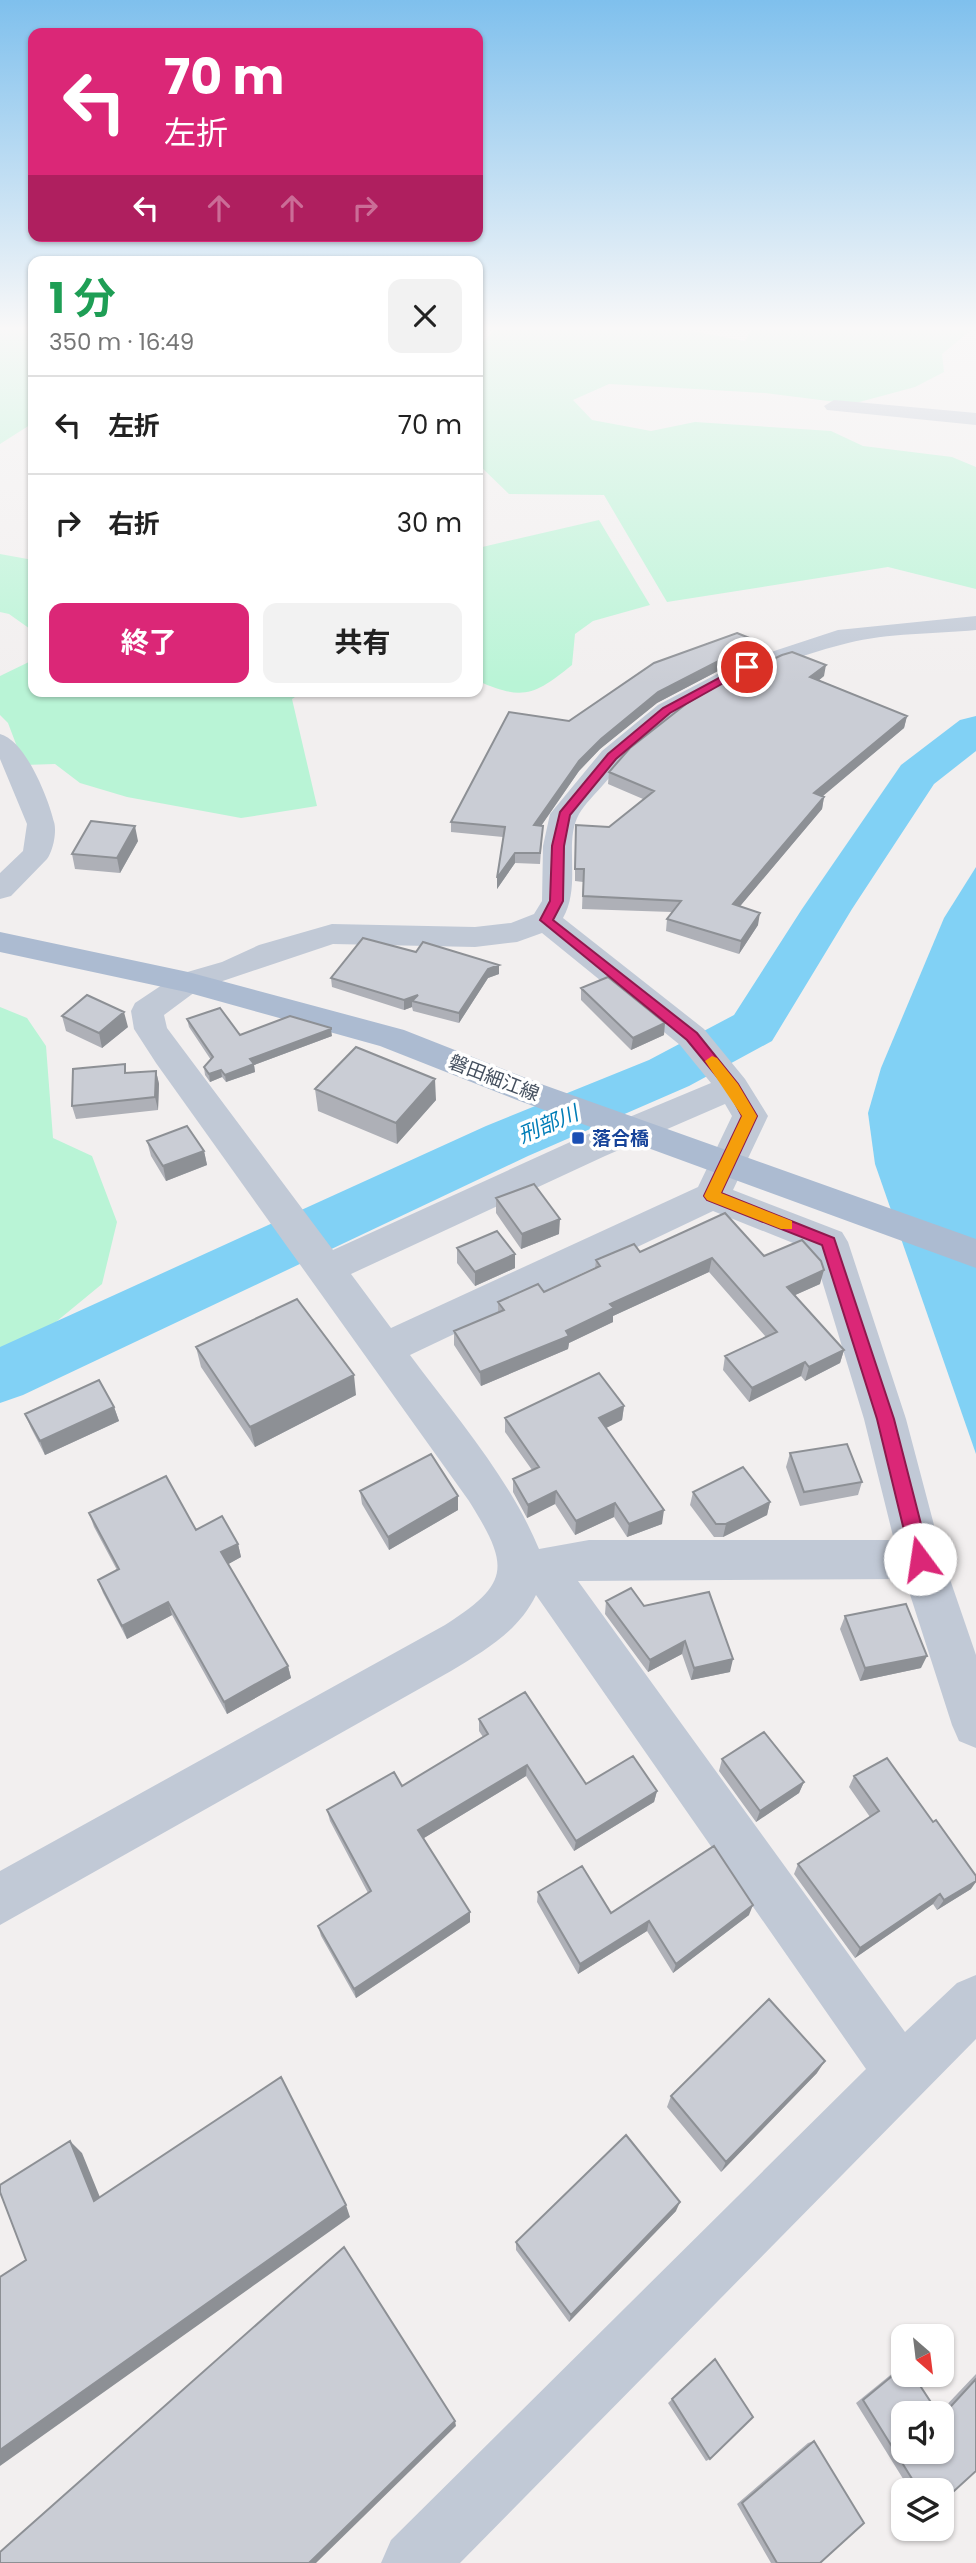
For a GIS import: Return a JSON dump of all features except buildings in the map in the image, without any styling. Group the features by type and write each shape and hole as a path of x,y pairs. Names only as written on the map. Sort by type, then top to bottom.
{"main road":[{"name":"磐田細江線","path":"0,942 188,982 392,1038 529,1092 976,1254"}],"street":[{"path":"0,1899 435,1656 489,1621 516,1593 521,1572 519,1547 488,1497 327,1269 151,1029 147,1011 188,982 233,969 270,952 331,934 475,937 517,932 546,920 557,901 558,846 564,814 612,757 667,711 747,667 847,635 976,623"},
{"path":"0,742 12,755 41,824 37,853 0,890"},
{"path":"384,1349 712,1196 750,1116 729,1083 692,1037 546,920"},
{"path":"327,1269 729,1083"},
{"path":"712,1196 829,1242 885,1419 920,1559 976,1725"},
{"path":"521,1572 589,1560 920,1559"},
{"path":"521,1572 549,1577 901,2073"},
{"path":"414,2563 901,2073 976,2002"}],"green space":[{"path":"483,446 862,446 952,457 976,467 976,589 888,567 667,602 604,495 509,494 483,469"},
{"path":"599,520 650,605 593,621 575,634 572,665 538,689 518,693 493,687 483,683 483,547"},
{"path":"0,554 28,559 28,627 9,614 0,612"},
{"path":"28,662 28,697 295,697 292,699 317,806 241,818 127,797 80,783 55,764 24,765 8,723 0,715 0,676"},
{"path":"0,1007 27,1018 46,1046 53,1138 92,1156 117,1222 102,1284 0,1368"}],"water":[{"path":"976,867 976,1454 875,1164 868,1113 881,1068 944,918"}],"waterway":[{"name":"刑部川","path":"0,1376 230,1272 507,1141 669,1073 753,1028 827,909 917,775 976,729"}],"slow traffic":[{"path":"712,1061 733,1087 750,1116 712,1196 786,1225"}],"place":[{"name":"落合橋","path":"578,1138"}],"route":[{"path":"747,667 667,711 612,757 564,814 558,846 557,901 546,920 692,1037 733,1087 750,1116 712,1196 829,1242 885,1419 920,1559"}]}
